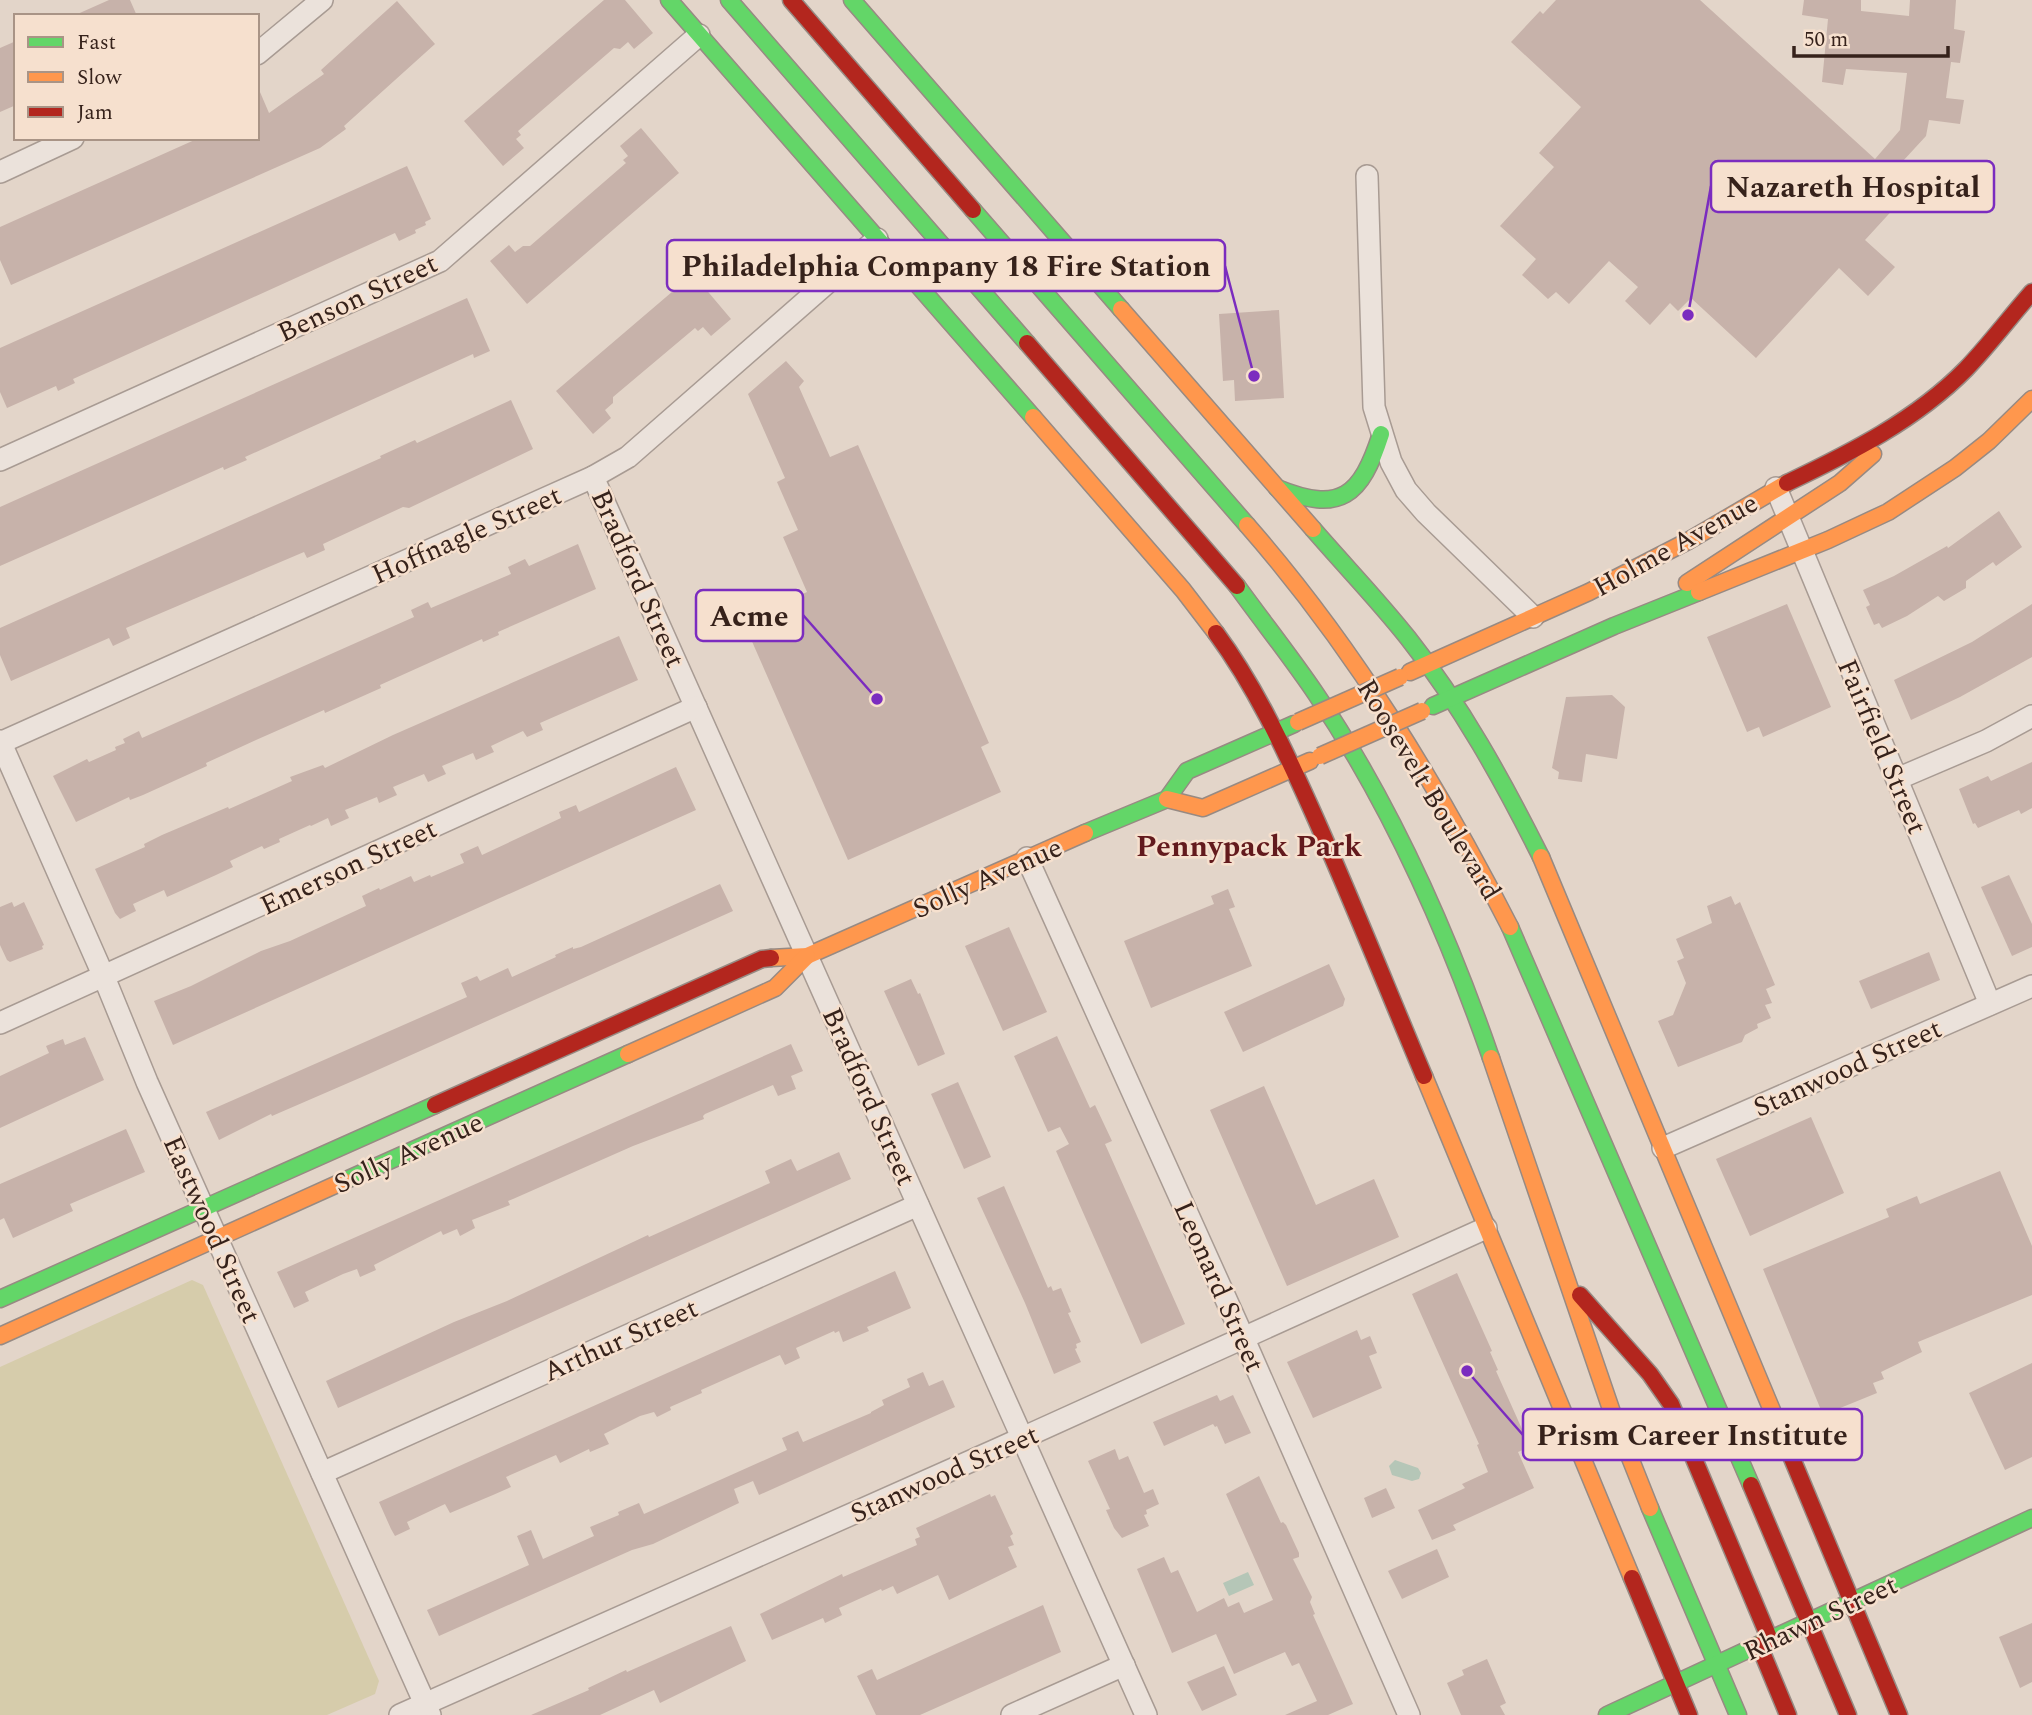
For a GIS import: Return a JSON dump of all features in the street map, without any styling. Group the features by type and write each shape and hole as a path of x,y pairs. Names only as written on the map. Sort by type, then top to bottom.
{"main road":[{"path":"669,0 1196,606 1233,657 1275,732 1329,848 1689,1715"},
{"name":"Roosevelt Boulevard","path":"729,0 1234,582 1316,694 1374,790 1425,889 1480,1027 1627,1450 1738,1715"},
{"name":"Roosevelt Boulevard","path":"791,0 1282,565 1327,622 1413,748 1473,854 1518,943 1811,1621 1848,1715"},
{"name":"Roosevelt Boulevard","path":"852,0 1428,664 1507,789 1547,871 1899,1715"},
{"name":"Holme Avenue","path":"1275,732 1534,617 1641,566 1776,488 1847,455 1914,412 1965,370 2032,292"},
{"name":"Holme Avenue","path":"1293,768 1634,618 1802,551 1878,516 1922,491 1989,441 2032,399"},
{"path":"1634,618 1840,483 1914,412"},
{"path":"1277,488 1293,496 1321,502 1346,494 1356,487 1372,464 1381,434"},
{"path":"1275,732 1187,771 1167,799 1203,808 1293,768"},
{"name":"Solly Avenue","path":"0,1299 762,959 807,956 1167,799"},
{"name":"Solly Avenue","path":"0,1336 775,988 807,956"},
{"path":"1560,1259 1585,1302 1652,1374 1671,1404 1764,1642 1788,1715"},
{"name":"Rhawn Street","path":"1607,1715 2032,1518"}],"street":[{"path":"259,52 322,0"},
{"name":"Benson Street","path":"0,460 440,261 699,35"},
{"path":"0,172 69,140"},
{"path":"1367,176 1374,407 1391,462 1413,498 1426,513 1534,617"},
{"name":"Hoffnagle Street","path":"0,742 593,477 628,457 877,239"},
{"name":"Bradford Street","path":"593,477 1146,1715"},
{"name":"Fairfield Street","path":"1776,488 1990,1004"},
{"name":"Emerson Street","path":"0,1023 696,707"},
{"path":"1897,779 1986,741 2032,716"},
{"name":"Eastwood Street","path":"0,742 147,1082 427,1710"},
{"name":"Leonard Street","path":"1027,858 1243,1337 1409,1715"},
{"name":"Stanwood Street","path":"1663,1148 2032,986"},
{"name":"Arthur Street","path":"322,1472 918,1205"},
{"name":"Stanwood Street","path":"400,1715 427,1710 1486,1228"},
{"path":"1012,1715 1124,1665"}],"shaded area":[{"path":"192,1280 203,1285 379,1681 375,1694 327,1715 0,1715 0,1367"},
{"path":"1395,1460 1418,1468 1421,1473 1419,1479 1412,1481 1392,1475 1389,1466"},
{"path":"1248,1572 1254,1585 1229,1596 1223,1583"}],"building":[{"path":"109,0 130,0 136,14 78,14"},
{"path":"604,0 625,0 653,33 634,49 628,42 620,49 614,48 518,131 521,135 516,139 524,148 503,166 464,121"},
{"path":"1556,0 1700,0 1875,159 1900,130 1907,73 1846,69 1843,85 1822,82 1828,19 1802,15 1804,0 1861,0 1861,11 1909,16 1910,0 1956,0 1954,29 1965,31 1960,63 1951,62 1946,98 1964,100 1960,124 1929,120 1926,136 1891,174 1909,192 1865,240 1895,267 1868,296 1839,268 1756,358 1691,298 1678,311 1670,303 1650,325 1625,301 1638,287 1609,261 1569,304 1556,292 1548,299 1522,275 1536,259 1500,226 1554,167 1539,153 1581,107 1511,42 1540,11 1543,14"},
{"path":"397,1 435,44 344,126 346,129 320,148 11,285 0,260 0,227 195,140 259,140 259,90 269,113 324,74 321,70"},
{"path":"14,42 14,106 0,112 0,48"},
{"path":"641,128 679,173 527,304 490,261 509,245 515,252 523,246 530,246 626,163 623,160 628,156 620,146"},
{"path":"407,166 431,219 425,222 426,225 415,230 416,233 399,241 395,233 73,379 75,383 58,391 56,386 7,408 0,392 0,348"},
{"path":"693,274 731,319 711,336 703,327 698,331 695,328 613,397 613,403 605,410 611,418 593,434 556,391"},
{"path":"467,298 490,351 474,358 473,354 245,457 247,460 224,470 223,467 0,566 0,507"},
{"path":"1279,310 1284,398 1235,401 1234,380 1223,381 1219,314"},
{"path":"786,361 804,381 799,387 830,457 858,445 989,743 981,747 1001,792 848,860 743,621 807,592 783,537 798,530 777,482 785,478 748,394"},
{"path":"511,400 533,449 409,508 403,507 323,544 325,550 307,558 304,552 126,628 130,638 113,646 109,638 11,681 0,655 0,628 381,458 380,456 415,440 417,443"},
{"path":"1999,511 2022,547 1996,566 1993,562 1966,581 1966,588 1944,601 1938,596 1882,628 1879,623 1874,625 1866,607 1870,605 1863,590 1947,546 1948,548"},
{"path":"578,544 596,589 498,632 499,635 483,642 482,639 380,685 381,688 325,713 324,710 256,740 143,795 130,800 129,797 76,822 53,776 87,759 89,762 116,750 115,747 125,743 123,739 139,731 142,738 414,617 411,610 428,602 431,608 511,574 508,567 525,559 529,566"},
{"path":"1787,604 1831,707 1763,737 1759,727 1747,732 1707,637"},
{"path":"2032,604 2032,657 1960,697 1911,720 1894,680 1972,642"},
{"path":"619,636 638,680 540,723 543,730 527,737 523,731 491,746 494,752 476,760 473,753 442,766 446,774 428,782 424,774 393,787 397,795 379,803 377,797 345,810 349,818 331,826 328,818 310,825 279,839 280,842 264,849 262,846 230,861 233,867 167,897 164,890 133,904 136,911 120,919 115,913 95,869 145,847 144,844 162,835 292,781 290,777 323,765 325,768 393,735"},
{"path":"1612,695 1625,707 1617,759 1586,754 1582,782 1558,779 1559,772 1552,768 1566,697"},
{"path":"2032,762 2032,808 2021,814 2019,810 1978,828 1973,824 1959,789 1988,776 1991,781"},
{"path":"676,767 696,810 173,1045 154,1001 366,906 362,896 379,888 380,890 411,876 414,882 430,875 431,877 464,863 460,854 478,846 482,855 561,818 559,812 576,805 579,812"},
{"path":"2009,875 2032,924 2032,947 2012,956 1981,887"},
{"path":"720,884 733,911 362,1077 272,1116 271,1114 219,1140 206,1112 467,997 461,983 477,976 480,981 508,968 512,977 556,957 555,955 573,947 581,947"},
{"path":"1228,889 1235,907 1229,909 1252,966 1151,1008 1124,941 1214,904 1211,896"},
{"path":"1731,896 1735,905 1740,902 1775,985 1766,989 1772,1003 1765,1005 1771,1018 1757,1024 1758,1028 1745,1035 1742,1042 1678,1067 1658,1021 1673,1015 1686,983 1677,961 1684,958 1676,939 1712,923 1707,906"},
{"path":"12,902 14,907 24,902 44,945 43,949 10,962 0,945 0,907"},
{"path":"1009,927 1047,1012 1003,1031 965,946"},
{"path":"1929,952 1940,980 1871,1009 1859,981"},
{"path":"1329,964 1345,999 1343,1006 1243,1052 1224,1012"},
{"path":"911,979 918,994 920,993 945,1054 918,1066 884,991"},
{"path":"1057,1036 1090,1108 1095,1105 1112,1141 1105,1144 1185,1324 1141,1344 1056,1151 1069,1144 1060,1127 1048,1132 1014,1056"},
{"path":"85,1037 104,1080 0,1128 0,1076 49,1053 46,1046 63,1039 65,1045"},
{"path":"791,1044 803,1071 791,1076 796,1089 778,1096 773,1085 705,1114 704,1119 633,1146 508,1201 510,1205 472,1220 475,1228 460,1236 457,1229 443,1235 441,1231 374,1265 376,1270 360,1277 357,1269 343,1274 305,1292 309,1301 294,1308 277,1272"},
{"path":"958,1082 991,1157 964,1169 931,1094"},
{"path":"1264,1086 1316,1205 1374,1179 1399,1237 1287,1286 1210,1110"},
{"path":"1811,1117 1844,1193 1750,1236 1716,1159"},
{"path":"126,1129 145,1172 70,1204 73,1211 13,1238 4,1218 0,1220 0,1184"},
{"path":"839,1152 851,1179 338,1408 326,1381 648,1235 649,1237 770,1183 765,1171 791,1159 797,1171"},
{"path":"2000,1171 2032,1246 2032,1295 1918,1342 1922,1352 1881,1372 1884,1379 1873,1383 1877,1393 1823,1415 1763,1269 1889,1217 1886,1209 1917,1196 1920,1204"},
{"path":"1004,1186 1048,1288 1051,1286 1053,1291 1061,1288 1071,1312 1068,1313 1081,1342 1076,1344 1075,1349 1081,1362 1054,1374 977,1198"},
{"path":"895,1271 911,1308 867,1327 869,1331 843,1342 839,1331 834,1331 796,1348 800,1358 785,1365 780,1355 701,1390 702,1393 670,1407 671,1410 657,1417 654,1412 640,1416 604,1434 609,1444 590,1452 589,1449 560,1463 556,1455 506,1477 511,1487 450,1513 445,1504 407,1522 410,1529 395,1536 391,1529 379,1502"},
{"path":"1457,1273 1530,1447 1518,1452 1534,1488 1453,1525 1456,1530 1432,1540 1418,1510 1465,1488 1462,1484 1488,1472 1477,1445 1479,1444 1412,1294"},
{"path":"1357,1330 1361,1340 1370,1336 1377,1353 1369,1356 1382,1388 1313,1418 1287,1362"},
{"path":"2032,1363 2032,1457 2005,1470 1969,1393"},
{"path":"923,1372 929,1386 943,1380 955,1407 759,1495 753,1481 734,1489 739,1503 653,1544 632,1550 439,1636 427,1610 529,1565 517,1536 531,1530 543,1559 594,1536 590,1527 619,1515 618,1512 639,1503 644,1514 787,1450 782,1438 798,1431 803,1442 871,1413 884,1405 882,1400 910,1387 907,1379"},
{"path":"1217,1395 1220,1401 1233,1395 1251,1433 1225,1444 1217,1426 1213,1424 1164,1446 1153,1422"},
{"path":"1115,1449 1119,1460 1128,1456 1144,1493 1153,1489 1159,1504 1146,1510 1147,1514 1144,1515 1149,1526 1122,1538 1106,1510 1110,1509 1088,1461"},
{"path":"1259,1476 1281,1523 1286,1525 1299,1553 1299,1557 1293,1559 1312,1597 1310,1602 1315,1614 1313,1615 1353,1704 1328,1715 1285,1715 1317,1701 1299,1663 1292,1666 1285,1652 1234,1674 1216,1634 1172,1653 1137,1569 1164,1557 1171,1573 1178,1570 1197,1612 1224,1598 1228,1607 1239,1602 1244,1613 1273,1600 1226,1494"},
{"path":"1386,1488 1395,1508 1372,1518 1364,1498"},
{"path":"990,1494 991,1497 995,1495 1013,1534 1010,1536 1014,1545 1008,1547 1017,1567 949,1600 938,1575 897,1594 893,1586 882,1591 881,1589 839,1608 842,1615 825,1623 823,1618 772,1640 760,1614 842,1574 843,1577 917,1545 915,1539 920,1537 916,1528"},
{"path":"1437,1549 1449,1577 1402,1599 1388,1571"},
{"path":"1043,1605 1061,1652 920,1715 876,1715 857,1676 872,1669 877,1680"},
{"path":"2032,1623 2032,1682 2020,1688 1999,1637"},
{"path":"731,1626 746,1661 660,1703 654,1690 600,1715 531,1715 589,1690 588,1688 626,1670 627,1672"},
{"path":"1487,1659 1506,1703 1500,1706 1505,1715 1461,1715 1447,1683 1464,1675 1462,1670"},
{"path":"1224,1666 1237,1695 1202,1711 1187,1682"}],"traffic: fast":[{"path":"669,0 1033,417"},
{"path":"729,0 1027,343"},
{"path":"852,0 1121,309"},
{"path":"973,210 1247,525"},
{"path":"1277,488 1317,499 1333,499 1346,494 1365,472 1381,434"},
{"path":"1313,529 1397,624 1446,690 1512,800 1541,857"},
{"path":"1237,586 1316,694 1369,780 1416,870 1456,963 1491,1058"},
{"path":"1433,706 1614,626 1699,592"},
{"path":"1085,833 1167,799 1187,771 1294,724"},
{"path":"1510,927 1751,1485"},
{"path":"344,1181 628,1054"},
{"path":"0,1299 435,1105"},
{"path":"1650,1508 1738,1715"},
{"path":"1607,1715 2032,1518"}],"traffic: slow":[{"path":"1121,309 1313,529"},
{"path":"1699,592 1828,540 1888,512 1955,468 1989,441 2032,399"},
{"path":"1033,417 1183,590 1216,633"},
{"path":"1687,583 1840,483 1873,454"},
{"path":"1410,672 1589,592 1688,541 1787,483"},
{"path":"1247,525 1323,619 1391,718 1453,821 1510,927"},
{"path":"1298,722 1400,677"},
{"path":"1320,756 1422,711"},
{"path":"1167,799 1203,808 1310,761"},
{"path":"771,958 807,956 1085,833"},
{"path":"1541,857 1776,1420"},
{"path":"628,1054 775,988 807,956"},
{"path":"1491,1058 1613,1415 1650,1508"},
{"path":"1424,1076 1632,1578"},
{"path":"0,1336 344,1181"}],"traffic: jam":[{"path":"791,0 973,210"},
{"path":"1787,483 1881,434 1926,404 1966,369 2032,292"},
{"path":"1027,343 1237,586"},
{"path":"1216,633 1256,695 1289,761 1424,1076"},
{"path":"435,1105 762,959 771,958"},
{"path":"1580,1295 1650,1374 1671,1404 1770,1640"},
{"path":"1776,1420 1899,1715"},
{"path":"1751,1485 1848,1715"},
{"path":"1632,1578 1689,1715"},
{"path":"1759,1645 1788,1715"}],"place":[{"name":"Nazareth Hospital","path":"1688,315"},
{"name":"Philadelphia Company 18 Fire Station","path":"1254,376"},
{"name":"Acme","path":"877,699"},
{"name":"Prism Career Institute","path":"1467,1371"}],"district":[{"name":"Pennypack Park","path":"1249,846"}]}
